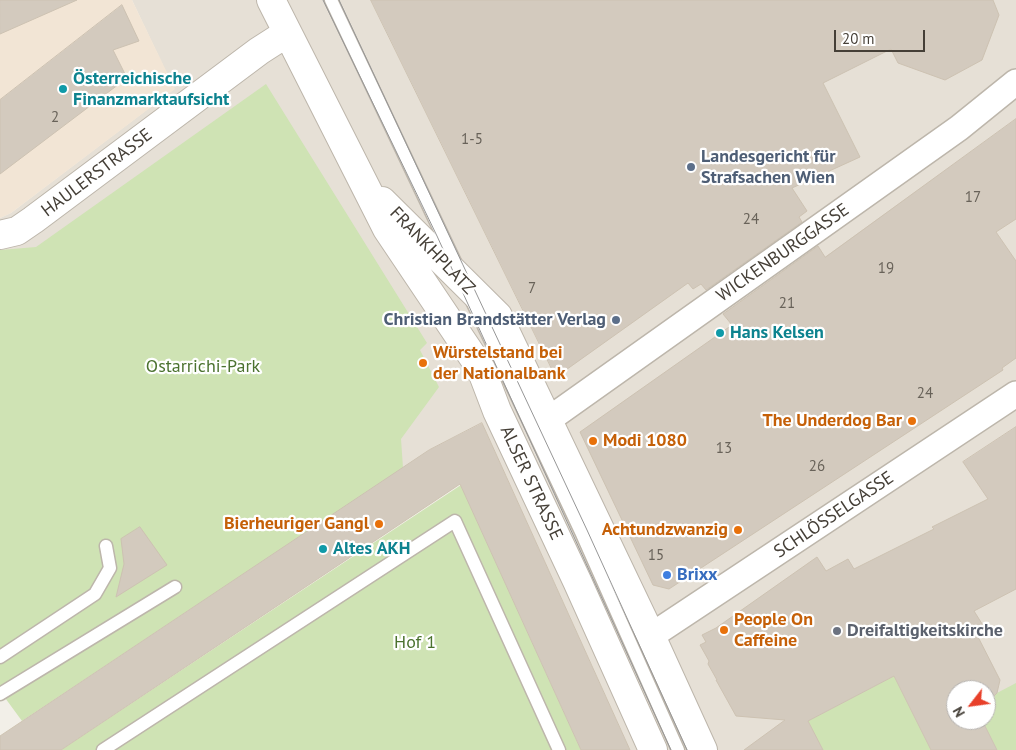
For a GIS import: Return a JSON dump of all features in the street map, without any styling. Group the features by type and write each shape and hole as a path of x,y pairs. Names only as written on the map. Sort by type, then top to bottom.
{"street":[{"name":"FRANKHPLATZ","path":"271,0 367,186 387,229"},
{"name":"HAULERSTRASSE","path":"0,235 17,231 34,220 259,51 287,33"},
{"name":"WICKENBURGGASSE","path":"548,420 959,128 1016,82"},
{"name":"FRANKHPLATZ","path":"367,186 498,316 548,420"},
{"name":"ALSER STRASSE","path":"387,229 481,369 497,411 653,750"},
{"name":"SCHLÖSSELGASSE","path":"651,636 1016,394"},
{"path":"548,420 703,750"}],"lane":[{"path":"331,0 582,534 678,750"},
{"path":"103,750 455,521 559,750"},
{"path":"0,657 95,594 110,568 106,546"},
{"path":"0,694 175,587"}],"shaded area":[{"path":"0,0 132,0 175,89 11,213 0,218"},
{"path":"132,0 1016,0 1016,750 630,750 482,423 429,450 403,468 0,691 0,218 11,213 174,89"}],"green space":[{"name":"Ostarrichi-Park","path":"266,84 427,343 420,350 439,387 401,439 403,468 22,721 0,691 0,250 36,247"},
{"name":"Hof 1","path":"461,485 581,750 61,750"},
{"path":"894,676 931,750 823,750 808,721"},
{"path":"1016,683 1016,750 997,750 987,730 996,730 997,693"}],"building":[{"path":"0,0 77,0 0,34"},
{"name":"Landesgericht für Strafsachen Wien","path":"371,0 993,0 999,15 982,60 945,80 898,63 891,49 823,83 860,157 792,188 807,211 799,217 802,222 706,290 701,284 693,289 688,283 556,377"},
{"name":"Österreichische Finanzmarktaufsicht","path":"122,5 139,41 113,50 127,78 0,174 0,100"},
{"path":"1016,119 1016,219 996,232 1016,261 1016,358 1002,368 1003,370 669,589 653,585 580,432 732,325 723,314 818,246 825,257"},
{"name":"Altes AKH","path":"482,423 630,750 581,750 460,484 61,750 0,750 0,736 429,450"},
{"name":"Dreifaltigkeitskirche","path":"1016,427 1016,589 974,611 984,627 975,631 1000,680 997,693 996,680 946,680 946,730 987,730 997,750 931,750 894,676 808,721 823,750 744,750 785,720 736,716 716,680 708,664 709,661 700,645 706,642 702,635 716,628 817,557 826,571 848,559 854,569 934,529 932,527 988,499 963,462"},
{"path":"140,527 167,565 116,597 124,564 121,539"}],"tram line":[{"path":"323,0 437,236 671,750"},
{"path":"339,0 587,530 687,750"}],"place":[{"name":"Österreichische Finanzmarktaufsicht","path":"63,89"},
{"name":"Landesgericht für Strafsachen Wien","path":"691,167"},
{"name":"Christian Brandstätter Verlag","path":"616,320"},
{"name":"Hans Kelsen","path":"720,333"},
{"name":"Würstelstand bei der Nationalbank","path":"423,363"},
{"name":"The Underdog Bar","path":"912,421"},
{"name":"Modi 1080","path":"593,441"},
{"name":"Bierheuriger Gangl","path":"379,524"},
{"name":"Achtundzwanzig","path":"738,530"},
{"name":"Altes AKH","path":"323,549"},
{"name":"Brixx","path":"667,575"},
{"name":"People On Caffeine","path":"724,630"},
{"name":"Dreifaltigkeitskirche","path":"837,631"}]}
